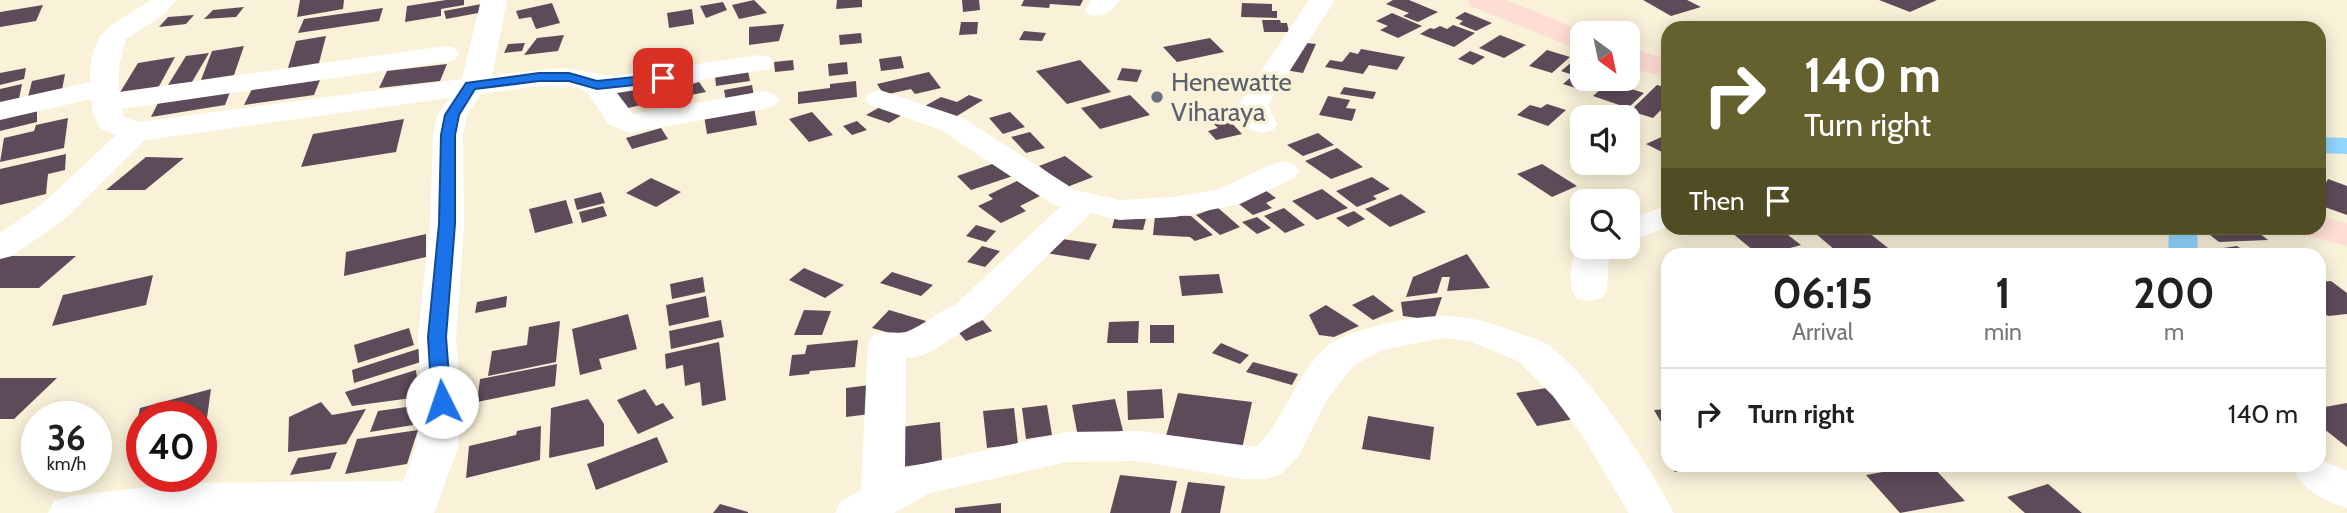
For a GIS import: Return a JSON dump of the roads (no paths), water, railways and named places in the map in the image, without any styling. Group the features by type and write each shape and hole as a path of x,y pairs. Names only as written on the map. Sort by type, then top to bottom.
{"main road":[{"path":"1481,0 1570,37"},
{"path":"1640,61 1661,67"},
{"path":"2326,229 2347,235"}],"street":[{"path":"164,0 114,36 104,70 105,95 111,122 136,132 539,77 569,77 597,85 614,85 760,63"},
{"path":"70,513 182,500 416,505 437,448 442,402 437,337 447,224 448,135 452,115 478,76 494,0"},
{"path":"1262,124 1253,105 1322,0"},
{"path":"0,111 105,95 445,54"},
{"path":"597,85 621,121 629,124 764,100"},
{"path":"880,99 952,124 1064,197 1119,210 1175,207 1228,197 1283,171"},
{"path":"0,249 53,212 136,132"},
{"path":"870,505 887,343 911,346 953,319 968,313 1084,202"},
{"path":"1640,227 1661,218"},
{"path":"1589,290 1591,259"},
{"path":"870,505 918,480 1067,447 1139,446 1242,464 1266,463 1283,446 1310,394 1340,356 1381,338 1442,326 1475,330 1532,352 1567,386 1597,425 1652,513"}],"waterway":[{"path":"2326,145 2347,146"},
{"path":"2183,235 2183,248"}],"place":[{"name":"Henewatte Viharaya","path":"1157,97"}]}
